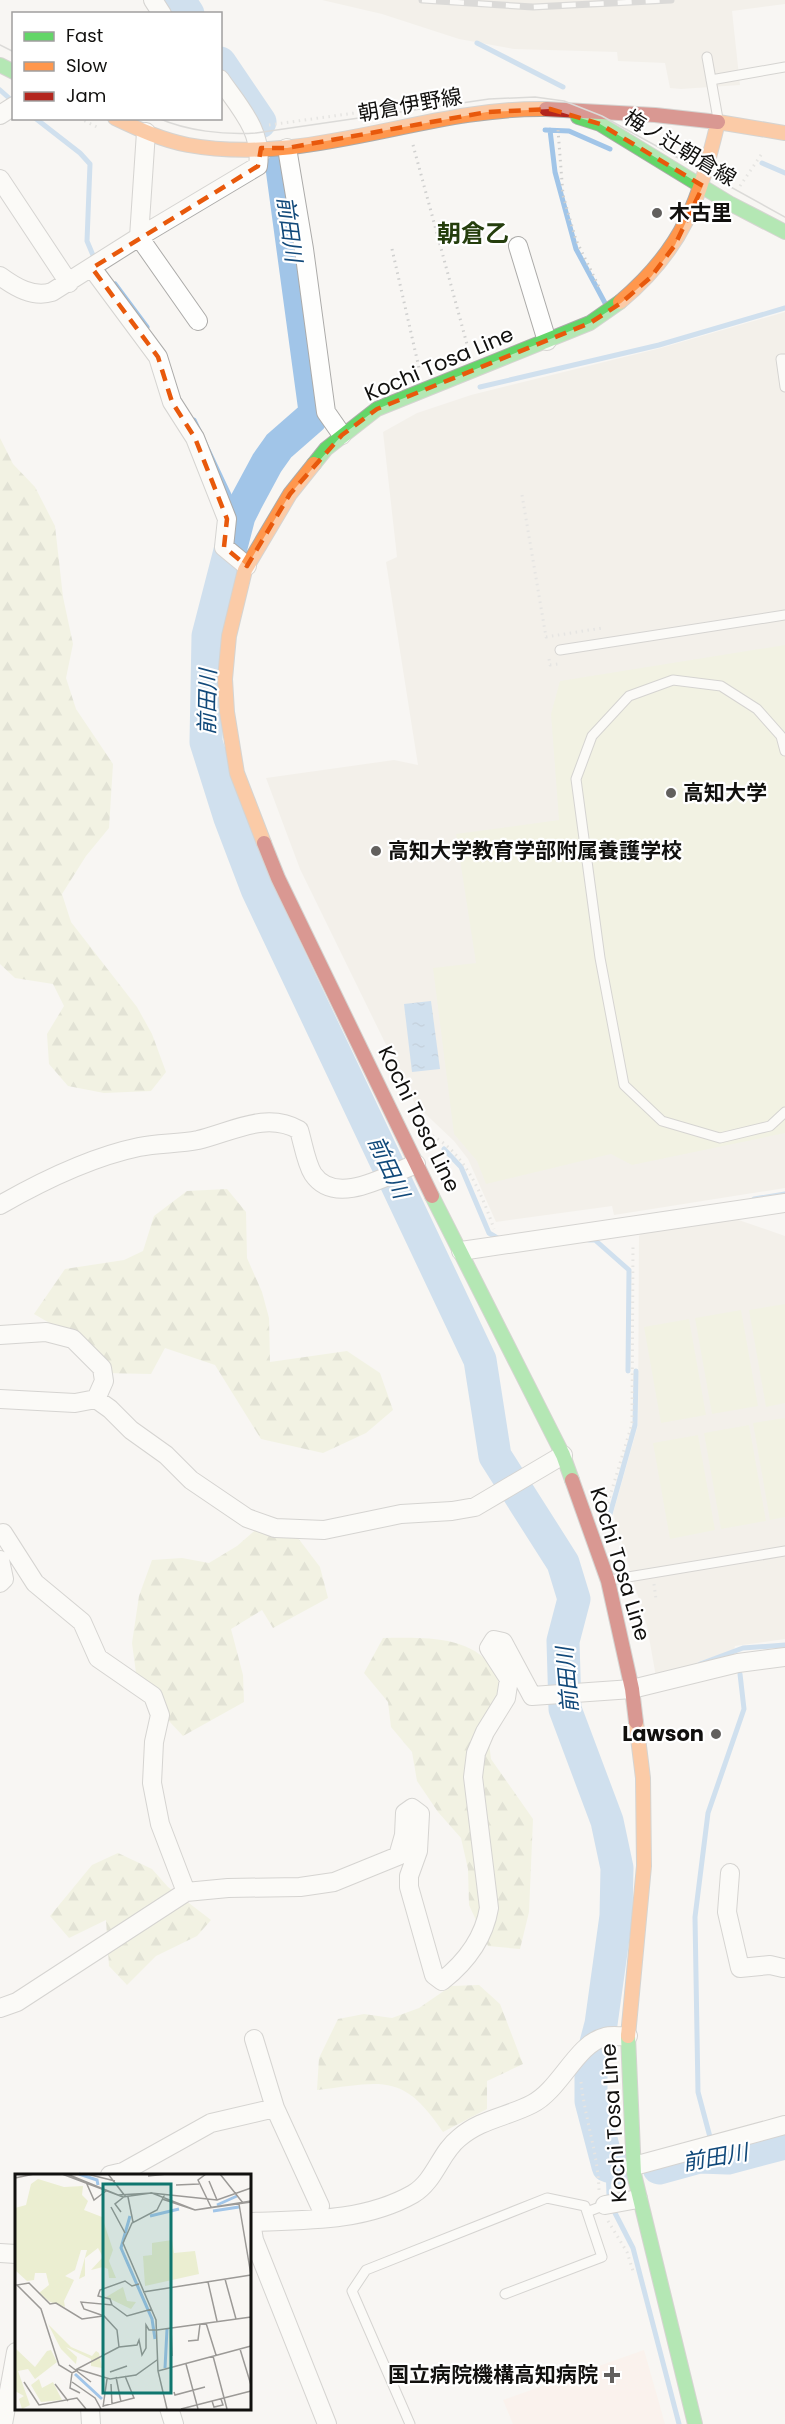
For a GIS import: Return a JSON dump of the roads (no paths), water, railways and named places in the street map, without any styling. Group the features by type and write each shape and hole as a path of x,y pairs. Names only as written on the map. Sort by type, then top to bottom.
{"main road":[{"name":"朝倉伊野線","path":"119,120 146,132 189,146 261,148 287,148 488,112 550,109 677,115 718,122"},
{"name":"梅ノ辻朝倉線","path":"550,109 600,124 729,203 785,232"},
{"path":"718,122 785,133"},
{"name":"Kochi Tosa Line","path":"695,2424 638,2199 634,2166 628,2036 644,1866 644,1778 632,1689 608,1581 562,1455 416,1164 278,878 237,773 227,712 225,679 237,559 326,449 377,409 590,323 612,309 651,277 669,253 703,186 718,122"}],"street":[{"path":"0,276 12,285 43,295 69,283 139,237 258,166 261,148 252,127 222,82"},
{"path":"146,132 139,237 198,321"},
{"path":"287,148 304,249 326,412 342,435"},
{"path":"0,179 69,283"},
{"path":"518,246 547,341"},
{"path":"92,268 158,357 172,402 195,438 227,519 224,547 237,559"},
{"path":"0,1205 98,1159 140,1147 197,1140 248,1124 273,1121 289,1124 299,1130 313,1174 330,1188 353,1188 416,1164"},
{"path":"460,1251 785,1203"},
{"path":"0,1335 46,1332 74,1339 102,1368 104,1381 96,1399"},
{"path":"0,1399 75,1403 96,1399 131,1430 166,1455 191,1480 247,1518 275,1528 324,1530 401,1514 452,1511 475,1506 562,1455"},
{"path":"0,1533 3,1533 35,1583 82,1622 98,1658 153,1696 160,1715 154,1742 152,1783 160,1824 186,1892"},
{"path":"0,1560 4,1579 0,1583"},
{"path":"0,2008 17,2002 186,1892 334,1882 384,1863 398,1856 404,1835 405,1813 412,1808 420,1814 418,1851 409,1876 409,1887 434,1975 442,1981 459,1967 486,1929 489,1908 473,1777 476,1753 485,1732 506,1698 509,1679 493,1658 489,1648 494,1640 503,1642 532,1696 632,1689 738,1663 785,1657"},
{"path":"730,1874 728,1912 740,1968 770,1965 784,1967"},
{"path":"327,2424 254,2240 250,2222 358,2215 415,2193 433,2175 457,2139 483,2121 534,2103 560,2081 585,2049 604,2037 628,2036"},
{"path":"254,2038 275,2108 320,2206"},
{"path":"114,2174 123,2172 212,2123 243,2113 275,2108"},
{"path":"634,2166 785,2125"},
{"path":"608,2205 638,2199"},
{"path":"297,2219 305,2211 320,2206 351,2208 358,2215"},
{"path":"0,2253 15,2254"},
{"path":"3,2424 15,2358"},
{"path":"90,2409 91,2424"},
{"path":"169,2409 174,2424"}],"lane":[{"path":"707,57 718,122"},
{"path":"711,80 785,67"},
{"path":"785,359 781,359 785,387"},
{"path":"560,650 785,615"},
{"path":"785,751 781,736 757,709 721,686 673,680 629,696 592,736 576,779 600,958 624,1085 662,1121 720,1138 770,1126 785,1112"},
{"path":"608,1581 785,1551"},
{"path":"410,2424 352,2291 366,2270 547,2198 585,2206 602,2257 505,2294"},
{"path":"587,2212 608,2205"}],"water":[{"path":"431,1001 440,1069 412,1072 404,1004"}],"waterway":[{"name":"前田川","path":"179,0 187,12"},
{"path":"477,43 563,87"},
{"name":"前田川","path":"222,66 260,122"},
{"path":"0,90 9,98"},
{"path":"38,120 80,153 90,164 87,241 95,260"},
{"path":"545,130 569,131 610,149"},
{"path":"550,130 555,172 576,249 605,303"},
{"path":"762,163 785,173"},
{"name":"前田川","path":"282,168 315,411 311,418 279,446 267,463 239,516 208,636 206,742 230,818 257,889 480,1360 495,1456 563,1563 574,1599 563,1641 565,1709 607,1821 617,1868 616,1916 601,2024 591,2062 591,2101 608,2166 620,2169"},
{"path":"115,284 147,327"},
{"path":"480,387 659,345 785,308"},
{"path":"194,420 239,516"},
{"path":"444,1149 461,1167 489,1233 499,1239"},
{"path":"754,1199 785,1194"},
{"path":"589,1240 595,1240 629,1270 628,1371"},
{"path":"610,1514 635,1425 636,1371"},
{"path":"700,1664 743,1648 785,1645"},
{"path":"710,2137 698,2092 695,1917 708,1813 744,1709 740,1674"},
{"name":"前田川","path":"659,2168 699,2157 728,2158 785,2143"},
{"path":"608,2166 609,2195 615,2213 633,2248 679,2424"}],"tram line":[{"path":"0,45 12,51"},
{"path":"164,120 206,131 256,133 489,99 535,97 564,101 602,116 785,217"}],"railway":[{"path":"422,0 533,7 671,0"}],"place":[{"name":"木古里","path":"657,213"},
{"name":"高知大学","path":"671,793"},
{"name":"高知大学教育学部附属養護学校","path":"376,851"},
{"name":"Lawson","path":"716,1734"},
{"name":"国立病院機構高知病院","path":"612,2375"}],"district":[{"name":"朝倉乙","path":"473,234"}]}
